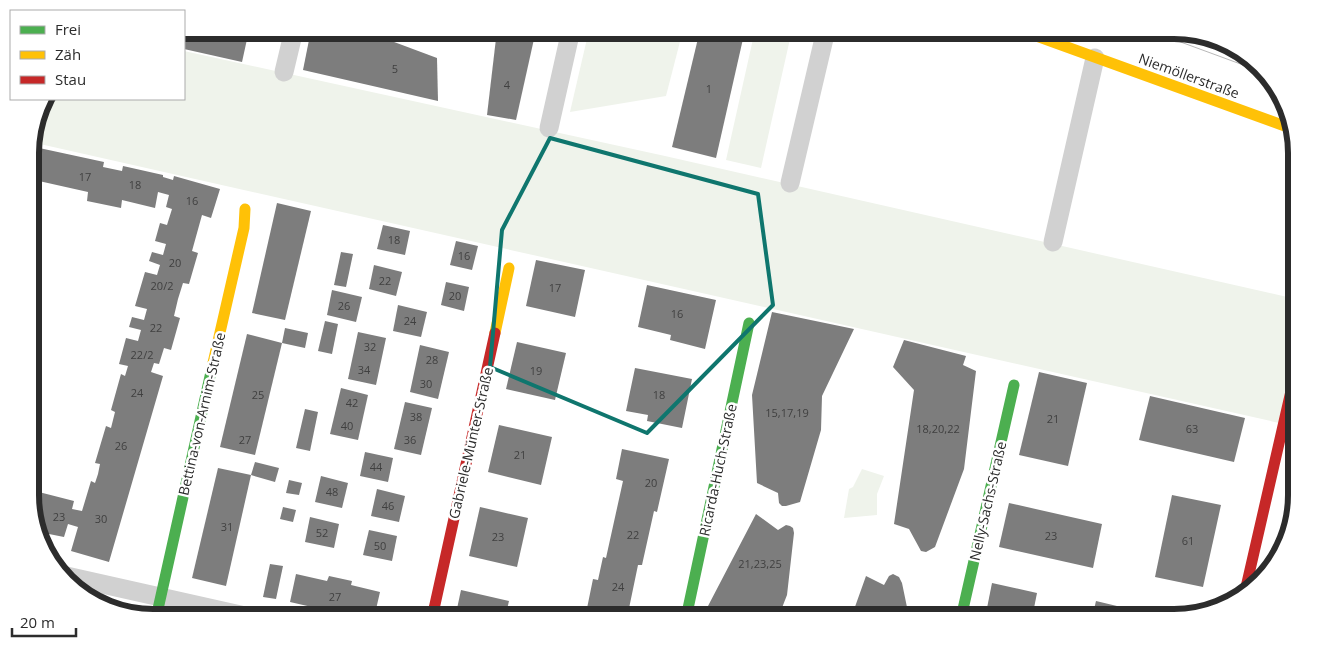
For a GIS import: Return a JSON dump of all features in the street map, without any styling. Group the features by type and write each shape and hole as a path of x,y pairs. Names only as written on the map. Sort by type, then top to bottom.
{"street":[{"path":"284,72 292,39"},
{"path":"549,128 569,39"},
{"path":"790,183 824,39"},
{"name":"Niemöllerstraße","path":"1044,39 1285,127"},
{"path":"1053,242 1094,58"},
{"name":"Bettina-von-Arnim-Straße","path":"158,609 244,228 245,210"},
{"name":"Gabriele-Münter-Straße","path":"434,609 509,268"},
{"name":"Ricarda-Huch-Straße","path":"688,609 750,323"},
{"name":"Nelly-Sachs-Straße","path":"963,609 1014,385"},
{"path":"1247,583 1288,404"},
{"path":"74,578 214,609"}],"highlighted area":[{"path":"550,138 758,194 773,305 647,433 490,367 502,230"}],"shaded area":[{"path":"587,39 681,39 666,96 570,112"},
{"path":"753,39 790,39 761,168 726,160"},
{"path":"185,51 665,156 1288,297 1288,425 39,144 41,131 47,109 52,100 185,100"},
{"path":"862,469 884,476 877,494 877,515 844,518 849,489 853,487"}],"building":[{"path":"185,39 247,39 242,62 185,49"},
{"path":"309,39 386,39 437,58 438,101 303,70"},
{"path":"496,39 534,39 516,120 487,115"},
{"path":"698,39 743,39 716,158 672,147"},
{"path":"39,148 104,162 103,167 122,171 123,166 163,175 163,177 173,180 174,176 220,189 211,218 202,215 192,251 198,253 189,284 183,283 174,316 180,318 171,350 164,348 159,364 154,363 151,372 163,376 109,562 71,551 78,527 68,524 64,537 45,533 40,510 39,492 74,501 72,509 82,511 91,481 95,483 98,474 100,464 95,463 106,426 111,428 115,412 111,410 121,374 125,376 128,366 119,364 126,338 138,341 141,330 129,327 132,317 144,320 147,309 135,306 145,272 157,275 160,265 149,261 152,252 163,255 166,244 155,241 160,223 167,225 172,209 166,207 169,195 158,192 155,208 122,200 121,208 87,201 88,192 39,181"},
{"path":"277,203 311,211 285,320 252,313"},
{"path":"383,225 410,231 405,255 377,249"},
{"path":"456,241 478,246 472,270 450,265"},
{"path":"341,252 353,254 346,287 334,285"},
{"path":"536,260 585,270 575,317 526,306"},
{"path":"374,265 402,272 396,296 369,289"},
{"path":"446,282 469,287 464,311 441,305"},
{"path":"647,285 716,300 705,349 670,340 671,335 638,327"},
{"path":"332,290 362,297 356,322 327,315"},
{"path":"398,305 427,312 421,337 393,331"},
{"path":"772,312 854,329 822,396 821,430 800,502 786,506 782,506 779,503 778,493 757,483 752,395"},
{"path":"325,321 338,324 332,354 318,351"},
{"path":"285,328 308,333 305,348 282,343"},
{"path":"358,332 386,338 376,385 348,379"},
{"path":"247,334 282,343 255,455 220,447"},
{"path":"904,340 966,356 963,365 976,371 964,469 935,547 926,552 921,551 909,529 894,524 914,390 893,367"},
{"path":"517,342 566,353 555,400 506,389"},
{"path":"420,345 449,352 438,399 410,392"},
{"path":"635,368 692,379 682,428 647,421 648,415 626,411"},
{"path":"1039,372 1087,383 1068,466 1019,455"},
{"path":"341,388 368,395 358,440 330,434"},
{"path":"1150,396 1245,418 1234,462 1139,440"},
{"path":"405,402 432,408 421,455 394,449"},
{"path":"305,409 318,412 310,451 296,448"},
{"path":"499,425 552,437 541,485 488,472"},
{"path":"622,449 669,459 657,512 654,511 642,565 638,565 629,609 587,609 593,579 598,580 603,557 606,558 623,481 616,479"},
{"path":"365,452 393,458 388,482 360,476"},
{"path":"255,462 279,468 275,482 251,475"},
{"path":"218,468 251,475 226,586 192,578"},
{"path":"321,476 348,483 342,508 315,502"},
{"path":"289,480 302,483 299,495 286,493"},
{"path":"377,489 405,496 399,522 371,516"},
{"path":"1172,495 1221,505 1203,587 1155,577"},
{"path":"1009,503 1102,524 1093,568 999,547"},
{"path":"283,507 296,510 293,522 280,519"},
{"path":"480,507 528,518 517,567 469,556"},
{"path":"756,514 778,530 786,525 793,528 787,595 782,609 707,609"},
{"path":"310,517 339,524 334,548 305,542"},
{"path":"369,530 397,536 392,561 363,555"},
{"path":"270,564 283,566 276,599 263,597"},
{"path":"296,574 327,581 329,576 352,581 351,585 380,592 376,609 321,609 290,602"},
{"path":"893,574 899,577 907,609 854,609 866,576 884,585 889,576"},
{"path":"992,583 1037,593 1034,609 987,609"},
{"path":"461,590 509,601 507,609 457,609"},
{"path":"1096,601 1130,609 1094,609"}],"tram line":[{"path":"1172,39 1250,68"}],"traffic: fast":[{"path":"688,609 749,323"},
{"path":"158,609 213,363"},
{"path":"963,609 1014,385"}],"traffic: slow":[{"path":"1045,39 1285,126"},
{"path":"213,363 244,228 245,209"},
{"path":"495,333 509,268"}],"traffic: jam":[{"path":"434,609 495,333"},
{"path":"1247,583 1288,404"}]}
